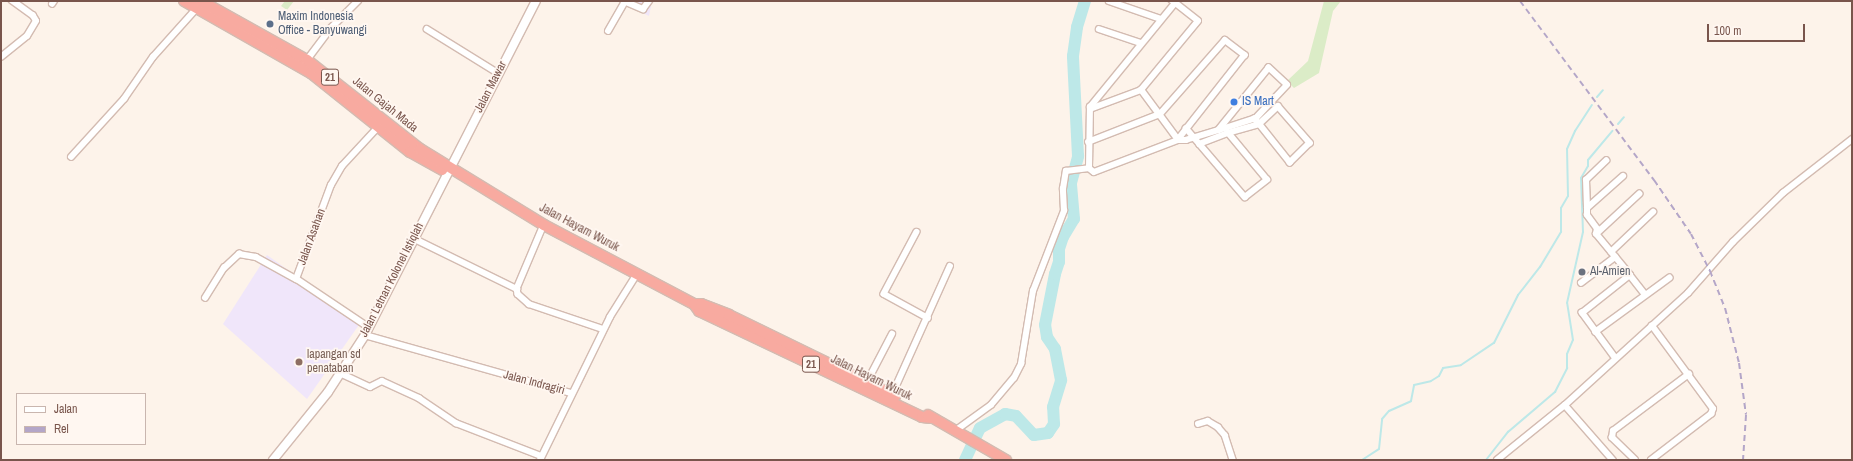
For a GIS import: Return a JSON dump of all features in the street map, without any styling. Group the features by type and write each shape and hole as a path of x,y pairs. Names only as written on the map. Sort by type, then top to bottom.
{"highway":[{"name":"21","path":"184,1 199,5 311,73 381,124 410,152 432,166 449,170"},
{"name":"Jalan Gajah Mada","path":"199,5 307,60 381,124 449,170"},
{"name":"Jalan Hayam Wuruk","path":"449,170 544,225 694,304 699,311 922,417 932,418"},
{"name":"Jalan Hayam Wuruk","path":"694,304 701,304 729,315 867,382 925,412 932,418 1006,460"}],"street":[{"path":"1,57 27,36 36,20 33,16 12,1"},
{"path":"307,60 331,28 358,1"},
{"name":"Jalan Mawar","path":"449,170 536,1"},
{"path":"608,31 625,1 643,9 649,1"},
{"path":"1108,1 1162,19"},
{"path":"1090,109 1141,90 1198,21 1173,2 1162,19 1141,43 1090,109 1088,142 1089,168 1094,172 1178,140 1194,137 1219,130 1254,119 1287,85 1269,68 1219,130"},
{"path":"71,157 124,99 153,57 199,5"},
{"path":"427,29 498,73"},
{"path":"1099,29 1141,43"},
{"path":"1088,142 1160,114 1225,40 1245,55 1178,140"},
{"path":"1141,90 1178,140"},
{"path":"1199,144 1258,124 1278,106 1310,144 1290,163 1258,124 1254,119"},
{"name":"Jalan Asahan","path":"367,331 296,279 331,185 342,166 381,124"},
{"path":"1186,128 1245,197 1267,180 1228,133"},
{"path":"1497,460 1565,405 1652,326 1710,271 1733,242 1778,198 1852,139"},
{"path":"1606,161 1586,180 1587,215 1597,229 1596,234 1645,294"},
{"path":"959,432 1005,391 1021,364 1033,291 1064,211 1063,189 1066,171 1089,168"},
{"name":"Jalan Letnan Kolonel Istiqlah","path":"273,460 340,373 367,331 449,170"},
{"path":"1587,208 1623,176"},
{"path":"1596,234 1640,194"},
{"path":"1611,252 1653,212"},
{"path":"518,292 544,225"},
{"path":"917,232 884,294 928,318"},
{"path":"414,239 518,292 524,301 603,330"},
{"path":"204,298 224,268 239,254 256,257 296,279"},
{"path":"1581,283 1615,257"},
{"path":"892,395 928,318 950,266"},
{"name":"Jalan Indragiri","path":"367,331 572,393 610,317 637,274"},
{"path":"1615,358 1582,312 1630,275"},
{"path":"1597,334 1645,294 1669,278"},
{"path":"1651,460 1712,412 1713,409 1689,374 1652,326"},
{"path":"867,382 892,334"},
{"path":"340,373 370,387 382,381 419,398 456,423 540,458 572,393"},
{"path":"1635,460 1612,438 1613,431 1689,374"},
{"path":"1565,405 1613,460"},
{"path":"1198,424 1208,421 1218,427 1225,435 1233,460"}],"shaded area":[{"path":"618,1 652,1 649,16"},
{"name":"lapangan sd penataban","path":"267,255 361,322 307,399 223,324"}],"green space":[{"path":"285,1 294,1 287,10 281,6"},
{"path":"1324,1 1341,1 1333,11 1319,73 1294,88 1287,81 1308,61"}],"waterway":[{"path":"965,460 980,428 1005,414 1016,416 1034,435 1048,433 1054,424 1053,407 1061,380 1055,349 1047,337 1045,325 1055,274 1059,262 1059,249 1063,237 1074,219 1071,183 1078,156 1073,56 1077,27 1085,1"},
{"path":"1597,97 1603,90"},
{"path":"1362,460 1379,449 1382,419 1389,411 1411,401 1414,385 1431,381 1439,376 1443,368 1461,365 1494,343 1518,295 1540,267 1561,232 1561,208 1568,196 1567,149 1575,131 1592,105"},
{"path":"1618,124 1624,117"},
{"path":"1486,460 1508,432 1555,392 1567,368 1567,354 1573,340 1567,303 1583,232 1581,178 1588,166 1588,160 1612,131"}],"railway":[{"path":"1520,1 1654,180 1691,234 1710,271 1725,308 1739,363 1746,415 1743,460"}],"place":[{"name":"Maxim Indonesia Office - Banyuwangi","path":"270,24"},
{"name":"IS Mart","path":"1234,102"},
{"name":"Al-Amien","path":"1582,272"},
{"name":"lapangan sd penataban","path":"299,362"}]}
